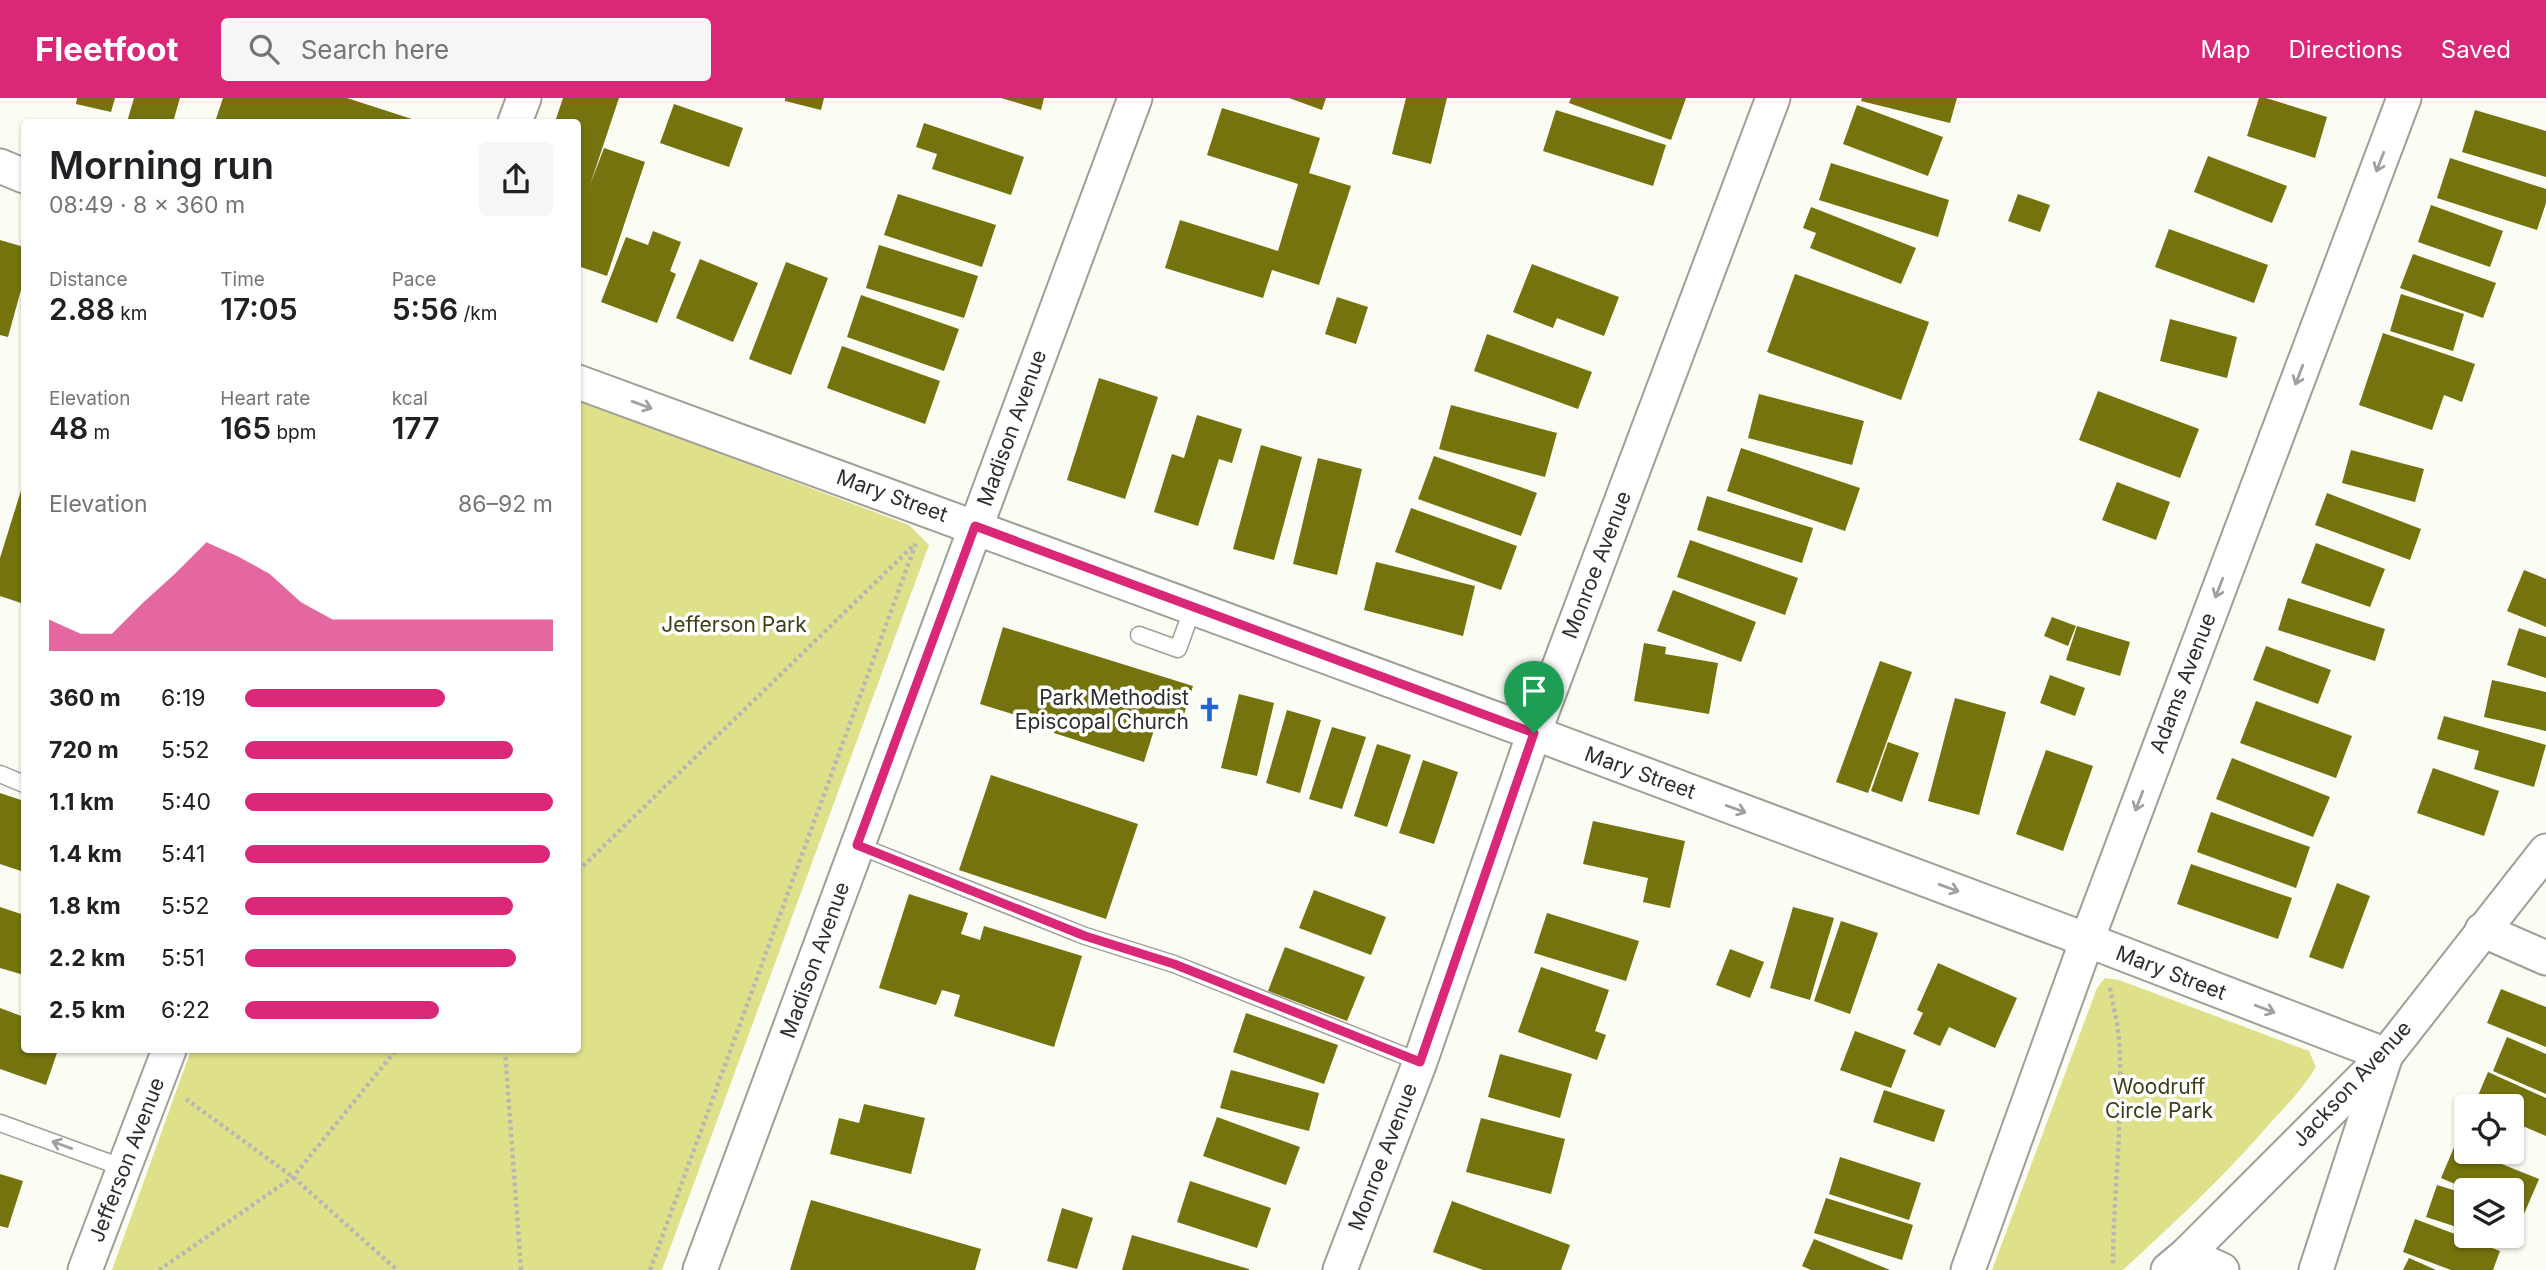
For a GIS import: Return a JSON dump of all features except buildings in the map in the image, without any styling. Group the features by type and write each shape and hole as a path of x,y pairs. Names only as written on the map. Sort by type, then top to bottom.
{"street":[{"path":"516,119 524,98"},
{"name":"Madison Avenue","path":"700,1270 1135,98"},
{"name":"Monroe Avenue","path":"1340,1270 1420,1062 1534,733 1773,98"},
{"name":"Adams Avenue","path":"1968,1270 2087,940 2404,98"},
{"path":"0,166 21,175"},
{"name":"Mary Street","path":"581,383 1534,733 2386,1055"},
{"name":"Jackson Avenue","path":"2178,1262 2386,1055 2546,851"},
{"path":"2482,930 2546,958"},
{"name":"Jefferson Avenue","path":"85,1270 168,1053"},
{"path":"2316,1270 2386,1055"},
{"path":"2178,1262 2222,1270"}],"lane":[{"path":"1139,635 1178,649 1193,607"},
{"path":"0,775 21,783"},
{"path":"857,845 1085,936 1174,964 1420,1062"},
{"path":"0,1123 124,1168"}],"path":[{"path":"904,537 917,542"},
{"path":"581,868 917,542"},
{"path":"650,1270 917,542"},
{"path":"2110,988 2119,1040 2119,1148 2113,1214 2113,1266"},
{"path":"159,1270 293,1177 394,1053"},
{"path":"505,1053 521,1270"},
{"path":"186,1099 293,1177 397,1270"}],"green space":[{"name":"Jefferson Park","path":"581,401 909,525 929,545 662,1270 112,1270 190,1053 581,1053"},
{"name":"Woodruff Circle Park","path":"2105,978 2119,980 2309,1051 2316,1067 2296,1095 2237,1160 2123,1270 1992,1270 2097,988"}],"place":[{"name":"Park Methodist Episcopal Church","path":"1209,710"}],"route":[{"path":"975,526 1534,733 1420,1062 1174,964 1085,936 857,845 975,526"}]}
